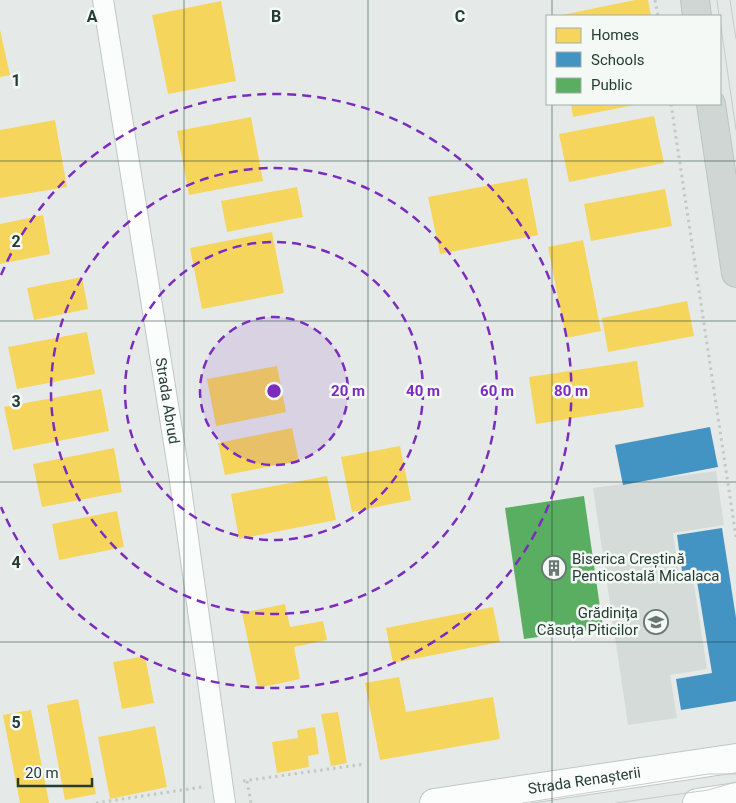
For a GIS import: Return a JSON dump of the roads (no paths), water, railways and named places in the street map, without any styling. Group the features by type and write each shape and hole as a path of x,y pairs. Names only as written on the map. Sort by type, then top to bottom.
{"main road":[{"path":"695,0 697,15"},
{"path":"711,105 736,272"}],"street":[{"name":"Strada Abrud","path":"103,0 178,474 225,803"},
{"name":"Strada Renașterii","path":"434,803 736,758"},
{"path":"697,803 736,797"}],"tram line":[{"path":"717,0 719,15"},
{"path":"730,0 736,39"},
{"path":"721,27 736,130"},
{"path":"523,803 708,774 736,774"},
{"path":"616,803 708,790 736,782"}],"place":[{"name":"Biserica Creștină Penticostală Micalaca","path":"554,568"},
{"name":"Grădinița Căsuța Piticilor","path":"656,622"}]}
